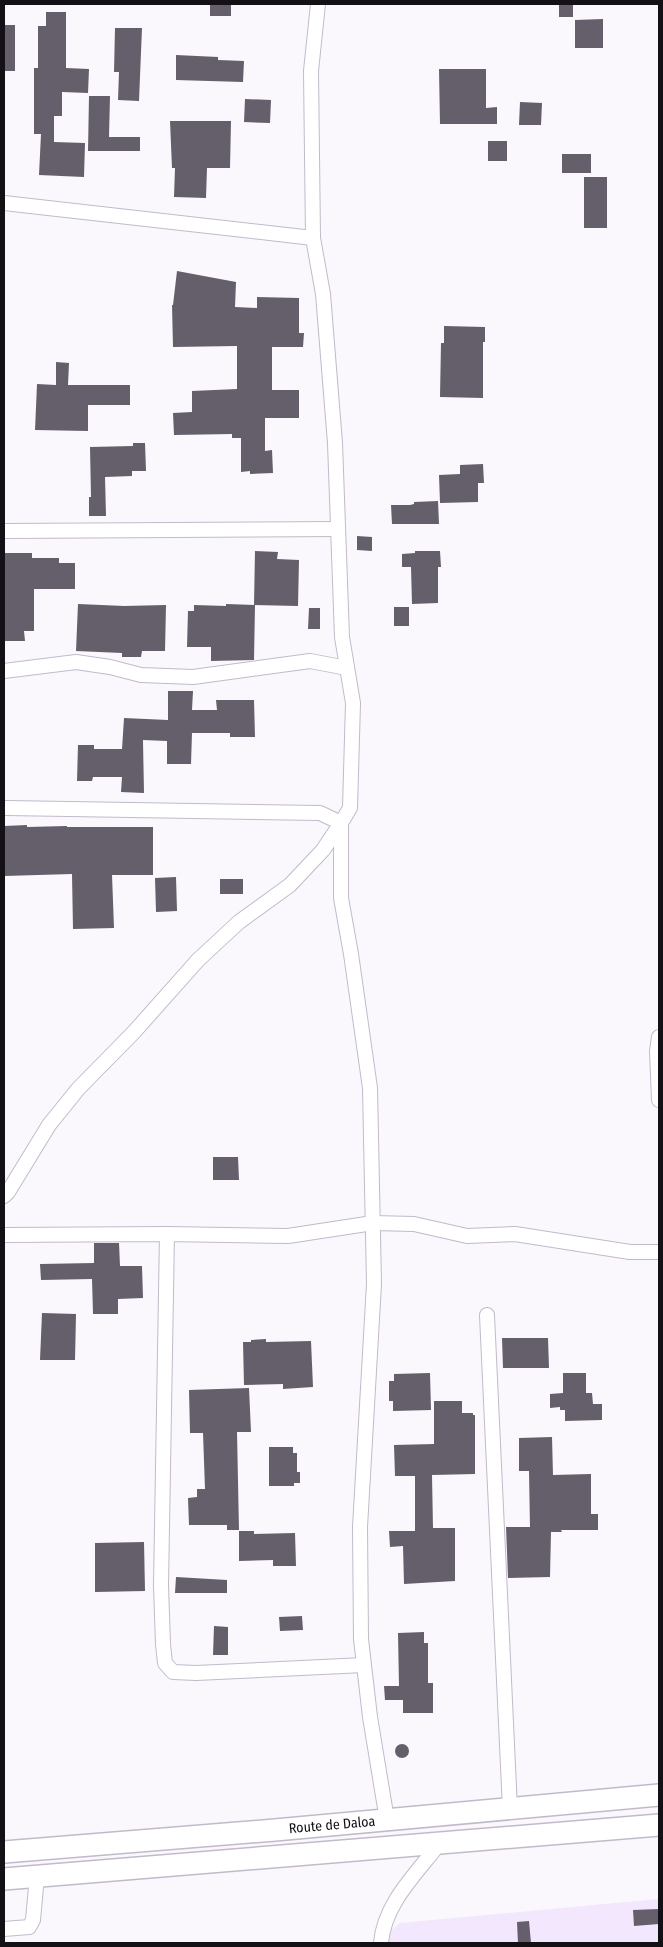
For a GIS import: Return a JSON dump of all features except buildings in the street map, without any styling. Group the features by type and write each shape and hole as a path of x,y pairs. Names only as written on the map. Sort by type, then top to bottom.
{"highway":[{"name":"Route de Daloa","path":"4,1852 659,1795"},
{"name":"Route de Daloa","path":"4,1878 659,1825"}],"street":[{"path":"4,1196 49,1125 78,1089 134,1032 198,960 239,922 290,885 323,850 350,808 352,703 342,637 335,443 323,294 313,238 310,71 318,4"},
{"path":"4,203 313,238"},
{"path":"4,531 338,529"},
{"path":"4,671 76,662 110,667 141,675 193,677 310,661 347,668"},
{"path":"6,808 320,813 341,823"},
{"path":"341,823 341,898 370,1088 374,1284 360,1527 361,1639 370,1717 387,1820"},
{"path":"659,1037 657,1051 659,1100"},
{"path":"4,1234 288,1236 323,1229 373,1223 414,1224 467,1236 515,1234 630,1252 659,1252"},
{"path":"167,1234 161,1586 162,1644 165,1664 173,1672 196,1673 364,1665"},
{"path":"487,1315 510,1809"},
{"path":"381,1943 382,1931 392,1906 439,1844"},
{"path":"4,1929 29,1927 33,1920 38,1876"}],"shaded area":[{"path":"659,1899 659,1943 389,1943 389,1932 400,1923"}]}
